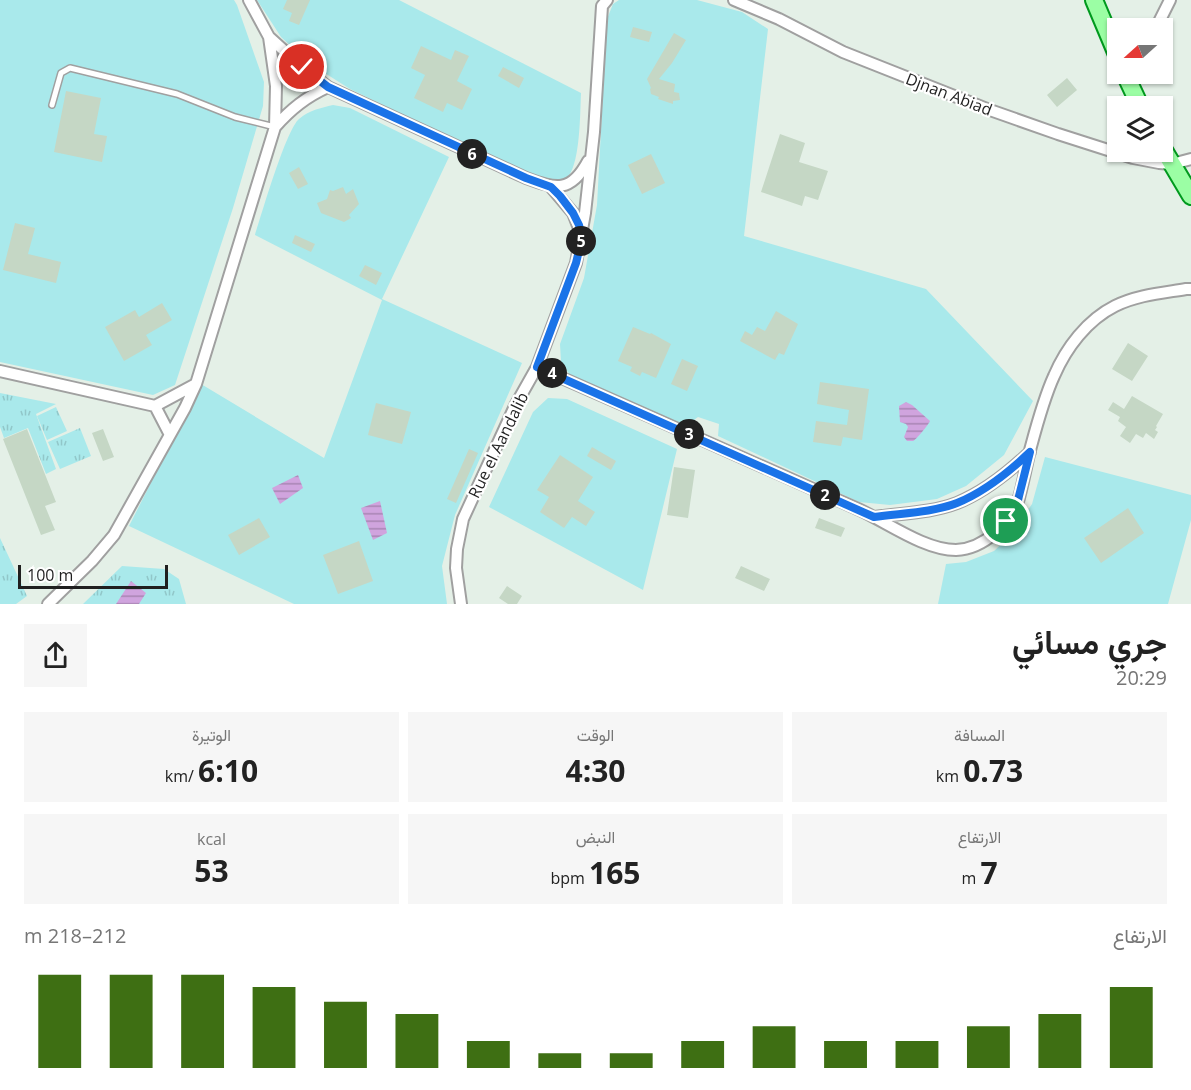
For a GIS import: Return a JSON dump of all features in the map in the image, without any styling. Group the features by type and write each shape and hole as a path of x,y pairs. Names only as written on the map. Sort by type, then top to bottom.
{"main road":[{"path":"1094,0 1107,31"},
{"path":"1172,164 1191,196"}],"street":[{"path":"249,0 269,37 328,87 526,178 551,187 573,213 582,238"},
{"name":"Djnan Abiad","path":"734,0 779,19 843,52 987,109 1133,158 1172,164"},
{"path":"1161,18 1170,0"},
{"name":"Rue el Aandalib","path":"461,604 456,568 463,519 516,406 537,367 576,263 582,238 603,2"},
{"path":"48,604 92,561 114,535 196,384 275,128 276,86 269,37"},
{"path":"275,128 289,110 328,87"},
{"path":"551,187 572,181 580,176 591,155"},
{"path":"1172,164 1191,159"},
{"path":"537,367 874,517 930,545 956,550 973,546 990,537 1006,521 1018,500 1053,377 1068,348 1089,324 1115,306 1143,296 1189,287"},
{"path":"0,371 155,406 196,384"},
{"path":"155,406 169,433"},
{"path":"874,517 927,510 957,502 996,480 1030,452"}],"lane":[{"path":"52,105 61,73 70,68 177,94 235,117 275,128"}],"green space":[{"path":"0,0 234,0 237,5 264,82 263,106 233,208 175,385 153,395 0,362"},
{"path":"257,0 399,0 581,93 577,154 570,175 562,181 540,181 350,89 309,63 281,37"},
{"path":"619,0 697,0 742,12 768,29 744,236 926,289 1033,401 1004,455 966,486 937,499 890,505 859,502 718,436 719,424 698,417 686,426 572,378 561,362 560,344 584,278 597,205 607,19 613,4"},
{"path":"333,105 350,108 449,157 382,299 522,363 455,515 442,566 447,604 294,604 129,526 201,384 324,458 382,300 255,235 275,173 294,126 307,113"},
{"path":"0,393 56,404 36,414 56,469 46,474 28,428 4,438 0,427"},
{"path":"548,398 567,399 677,449 643,590 489,507 533,412"},
{"path":"56,407 67,431 47,440 37,416"},
{"path":"80,428 91,456 60,469 48,442"},
{"path":"1045,457 1191,495 1191,520 1168,604 938,604 946,564 966,562 994,551 1010,536 1032,504"},
{"path":"0,538 27,596 16,604 0,604"},
{"path":"122,566 164,569 179,579 186,604 83,604"}],"shaded area":[{"path":"906,402 930,421 913,441 907,441 904,437 908,427 900,422 899,406"},
{"path":"298,475 303,488 280,504 272,488"},
{"path":"380,501 387,533 373,540 361,508"},
{"path":"131,581 146,593 139,604 116,604"}],"building":[{"path":"287,0 310,0 299,25 289,21 292,13 283,9"},
{"path":"633,27 652,32 649,42 630,37"},
{"path":"674,33 686,40 659,79 675,84 674,92 679,93 680,100 673,101 673,104 651,94 647,79"},
{"path":"421,46 451,60 455,50 469,56 457,81 472,89 462,110 447,103 443,112 414,98 425,75 411,68"},
{"path":"503,67 524,78 519,88 498,76"},
{"path":"1067,78 1077,90 1057,107 1047,95"},
{"path":"66,91 101,98 94,134 107,136 102,162 54,152"},
{"path":"780,134 805,143 799,162 828,171 818,200 805,196 802,206 761,192"},
{"path":"651,154 665,183 642,194 628,165"},
{"path":"299,167 308,184 298,189 289,173"},
{"path":"343,187 346,194 353,189 359,204 349,215 351,218 344,222 321,213 317,203 327,199 330,190"},
{"path":"15,223 35,228 28,254 61,262 56,283 3,270"},
{"path":"295,235 315,244 311,252 292,243"},
{"path":"365,265 382,273 376,285 359,276"},
{"path":"162,303 172,320 146,335 152,345 124,361 105,327 135,310 139,317"},
{"path":"776,311 798,324 784,355 779,353 775,360 740,341 745,331 752,335 757,327 765,331"},
{"path":"633,327 651,333 671,344 656,378 642,372 640,376 630,371 632,367 618,361"},
{"path":"1128,343 1148,356 1132,381 1112,369"},
{"path":"682,359 698,366 687,391 671,384"},
{"path":"820,382 869,389 862,440 843,437 841,446 813,442 816,421 847,425 849,410 817,404"},
{"path":"1132,396 1163,414 1156,426 1155,430 1158,432 1154,439 1146,433 1143,438 1136,434 1130,443 1120,436 1126,427 1118,421 1120,417 1108,410 1113,402 1124,409"},
{"path":"376,403 411,412 402,444 368,435"},
{"path":"27,429 56,502 45,506 55,530 41,535 3,439"},
{"path":"103,429 114,457 103,461 92,433"},
{"path":"592,447 616,461 611,470 587,456"},
{"path":"469,449 478,453 456,503 447,499"},
{"path":"560,455 593,477 578,501 595,512 586,526 572,517 564,528 540,512 549,497 537,490"},
{"path":"674,467 695,470 688,518 667,515"},
{"path":"1128,508 1144,533 1101,563 1084,538"},
{"path":"259,518 270,537 239,555 228,535"},
{"path":"819,518 845,528 841,537 815,528"},
{"path":"359,541 373,581 338,594 323,555"},
{"path":"741,566 770,579 764,591 735,578"},
{"path":"507,586 522,596 517,604 508,604 499,598"}],"route":[{"path":"302,67 328,87 526,178 551,187 566,202 579,225 582,238 576,263 537,367 874,517 927,510 957,502 987,486 1030,452 1018,500 1006,521"}]}
